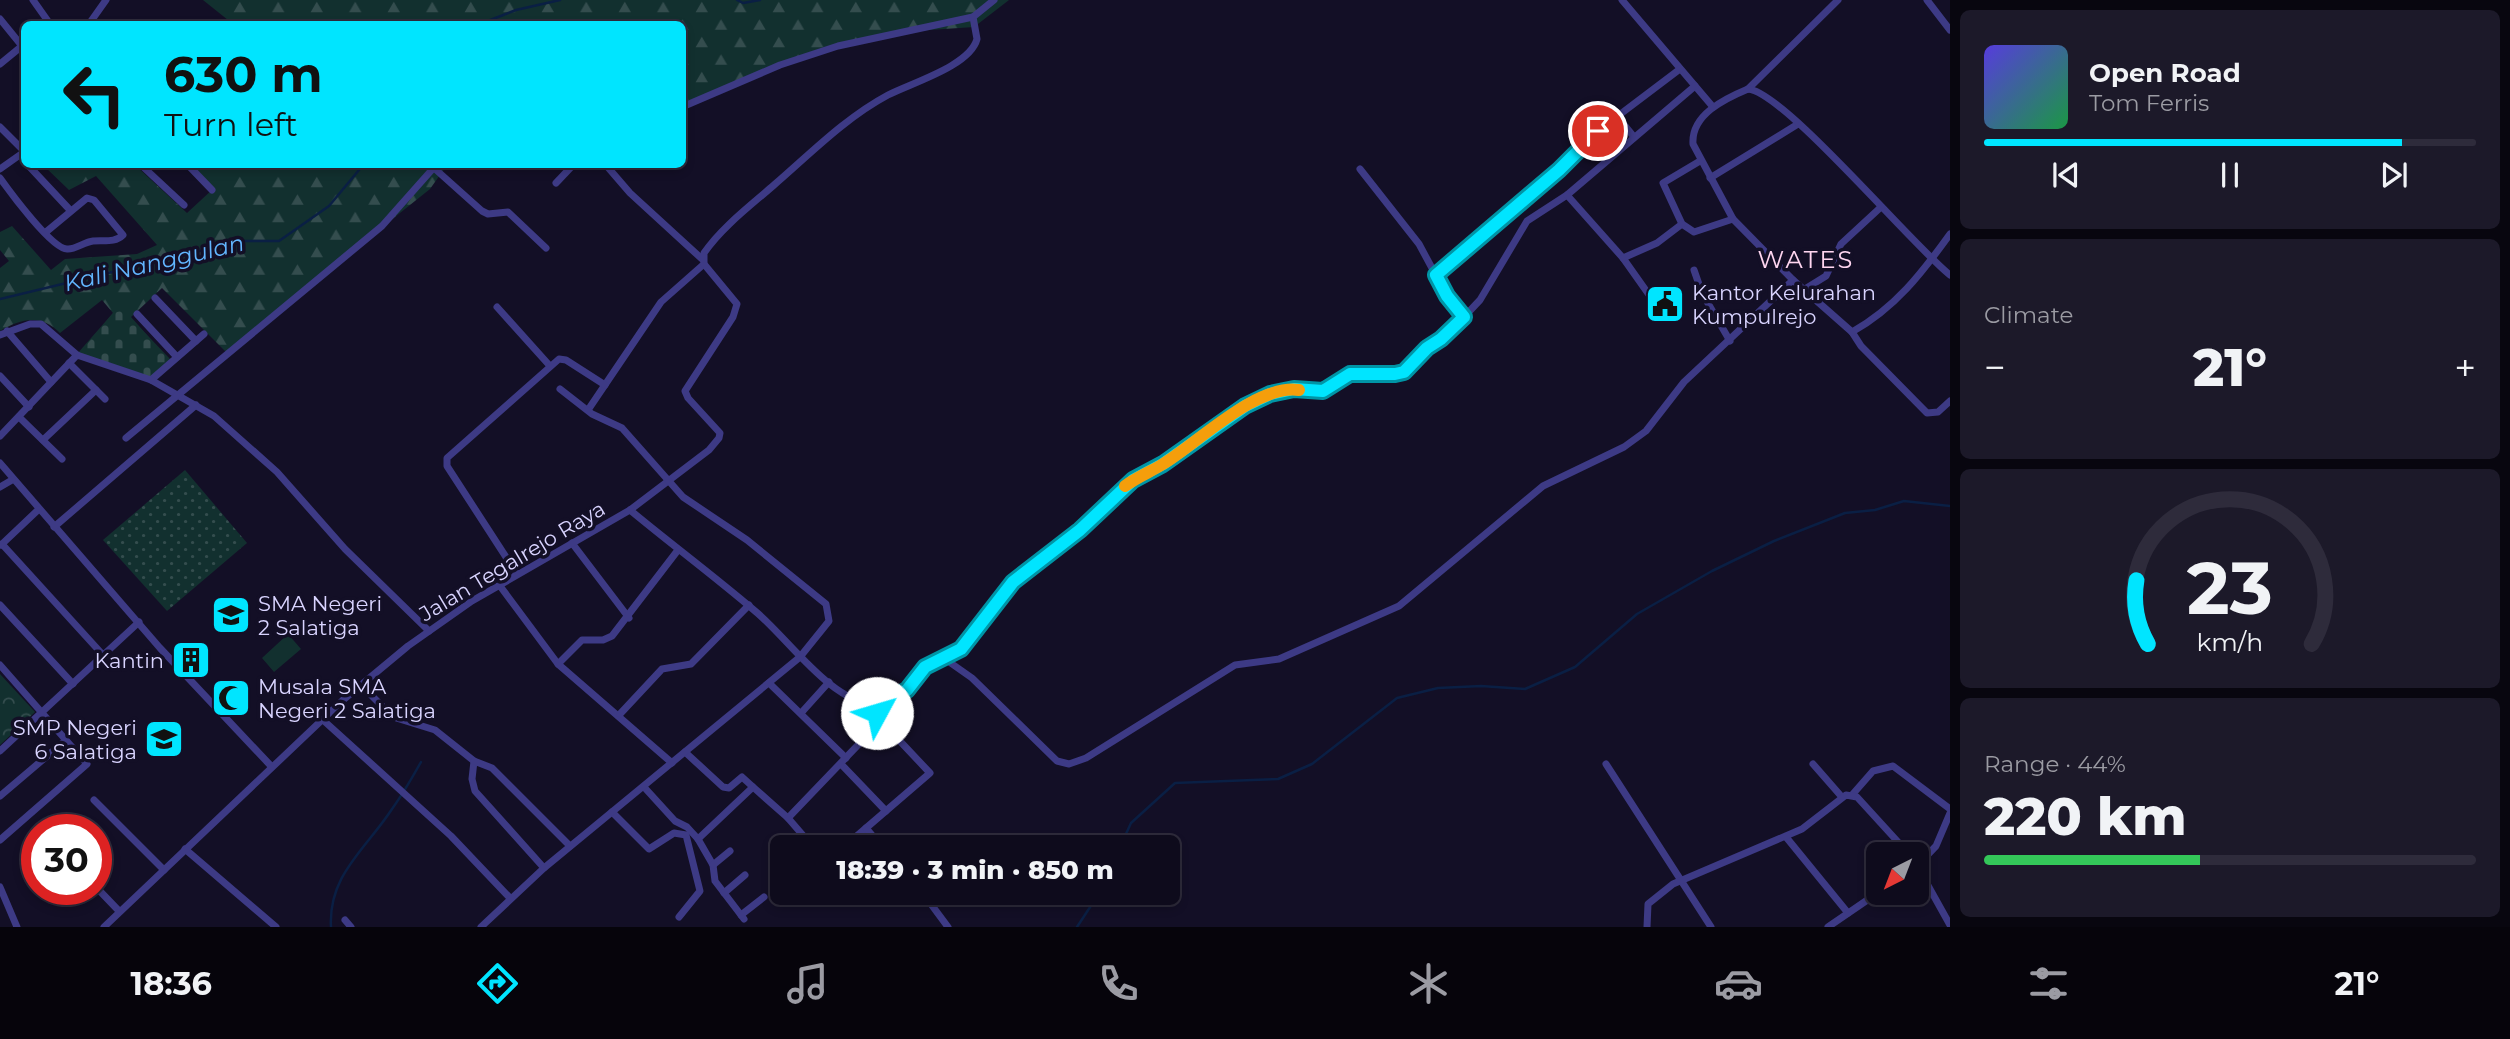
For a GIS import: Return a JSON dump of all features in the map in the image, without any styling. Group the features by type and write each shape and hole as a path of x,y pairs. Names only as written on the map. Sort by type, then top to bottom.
{"street":[{"path":"33,0 48,21"},
{"path":"91,21 106,0"},
{"path":"686,105 780,65 838,46 973,17 995,0"},
{"path":"1622,0 1713,107"},
{"path":"1838,0 1748,89 1713,107 1696,124 1693,144 1733,219 1793,280 1852,332 1861,346 1927,413 1938,412 1950,401"},
{"path":"1927,0 1950,30"},
{"path":"588,410 661,302 703,261 707,248 748,208 848,121 887,96 950,66 969,52 977,39 973,17"},
{"path":"0,19 21,43"},
{"path":"0,64 21,47"},
{"path":"1436,275 1616,116 1680,69"},
{"path":"630,510 749,605 829,682 858,701 878,705 907,690 925,667 961,649 1013,582 1080,530 1133,480 1163,464 1245,406 1270,394 1294,389 1323,391 1350,374 1404,372 1480,300 1527,221 1567,195 1695,86"},
{"path":"1748,89 1763,95 1797,124 1950,275"},
{"path":"1616,116 1634,137"},
{"path":"1710,178 1797,124"},
{"path":"0,127 21,153"},
{"path":"0,169 21,158"},
{"path":"1700,161 1663,183 1682,224 1694,232 1733,219"},
{"path":"34,168 70,210"},
{"path":"144,168 184,205"},
{"path":"191,168 212,190"},
{"path":"126,438 382,226 433,168"},
{"path":"437,168 482,211 488,214 508,212 546,248"},
{"path":"556,183 570,168"},
{"path":"609,168 703,261"},
{"path":"1360,169 1419,244 1447,296 1464,317"},
{"path":"0,178 46,232 63,248 68,250 91,241 117,240 123,235 91,198 70,210 46,232"},
{"path":"1567,195 1623,258 1652,299"},
{"path":"1805,289 1826,276 1842,244 1881,207"},
{"path":"1623,258 1657,243 1682,224"},
{"path":"1852,332 1908,289 1950,234"},
{"name":"Jalan Tegalrejo Raya","path":"104,927 271,766 361,685 429,631 517,574 630,510 709,450 720,436 718,430 688,398 685,391 733,317 737,304 703,261"},
{"path":"1694,270 1702,293 1730,341"},
{"path":"945,659 972,678 1057,761 1069,764 1077,762 1235,664 1279,659 1399,607 1543,486 1623,447 1640,435 1661,415 1684,382 1793,280"},
{"path":"155,298 196,341"},
{"path":"497,307 550,366"},
{"path":"137,314 177,357"},
{"path":"3,333 41,324 77,355 151,380 214,416 277,472 345,549 429,631"},
{"path":"3,333 51,382"},
{"path":"151,380 204,334"},
{"path":"0,436 77,355"},
{"path":"517,574 446,464 448,456 550,366 563,358 605,385"},
{"path":"69,363 105,399"},
{"path":"0,376 29,407"},
{"path":"481,927 544,868 800,657 829,621 826,604 747,540 683,497 622,428 588,410 560,389"},
{"path":"43,440 96,390"},
{"path":"54,527 196,405"},
{"path":"19,417 62,459"},
{"path":"0,463 38,510 271,766"},
{"path":"0,487 12,480"},
{"path":"38,510 1,545 103,655"},
{"path":"572,543 629,618"},
{"path":"558,664 582,640 603,640 612,636 629,618 678,550"},
{"path":"500,586 558,664 576,683 620,714 672,762"},
{"path":"0,605 73,684"},
{"path":"620,714 662,669 691,664 749,605"},
{"path":"0,751 139,622"},
{"path":"0,665 86,765 0,840"},
{"path":"802,712 829,682"},
{"path":"769,683 802,712 886,811"},
{"path":"361,685 393,717 435,730 474,761 492,768 570,846"},
{"path":"858,835 930,773 881,721 877,713 878,705"},
{"path":"323,720 408,796 510,898"},
{"path":"788,818 881,721"},
{"path":"0,796 66,740"},
{"path":"685,752 723,788 729,788 742,777 788,818 803,835"},
{"path":"474,761 472,779 475,791 544,868"},
{"path":"1606,764 1680,883 1711,927"},
{"path":"1813,764 1841,796"},
{"path":"1647,927 1650,901 1680,883 1760,845 1802,829 1841,796 1852,795 1873,771 1893,766 1950,811 1936,846 1929,853"},
{"path":"644,787 675,821 687,827 698,839 713,865 715,881 743,917 764,897"},
{"path":"698,839 753,787"},
{"path":"1852,795 1871,811 1898,842"},
{"path":"94,800 164,870"},
{"path":"612,812 649,849 674,833 686,835 700,891 679,917"},
{"path":"866,828 872,835"},
{"path":"1786,837 1848,913"},
{"path":"186,849 275,927"},
{"path":"713,865 730,851"},
{"path":"724,893 745,875"},
{"path":"0,887 17,927"},
{"path":"1929,887 1950,925"},
{"path":"1828,927 1866,901"},
{"path":"112,904 119,911"},
{"path":"932,905 948,927"},
{"path":"345,920 351,927"}],"green space":[{"path":"203,0 1009,0 974,27 914,31 838,47 686,102 686,21 229,21"},
{"path":"46,168 138,168 187,213 213,189 193,168 445,168 430,189 226,352 162,288 131,317 170,361 77,354 113,313 102,300 60,333 46,323 31,320 16,323 0,331 0,268 9,261 0,250 0,232 12,226 51,270 65,259 137,254 157,245 96,176 69,190"},
{"path":"123,310 172,361 152,378 79,354 113,313"},
{"path":"185,470 247,543 167,611 103,540"},
{"path":"288,634 301,649 274,672 262,658"},
{"path":"0,674 35,712 0,745"}],"waterway":[{"name":"Kali Nanggulan","path":"488,21 516,10 560,0"},
{"name":"Kali Nanggulan","path":"737,0 743,3 760,0"},
{"name":"Kali Nanggulan","path":"0,299 241,241 279,241 329,206 361,168"},
{"path":"1126,835 1131,823 1175,783 1278,779 1312,764 1397,698 1438,688 1481,686 1525,689 1575,667 1637,614 1712,571 1774,541 1845,513 1875,510 1904,501 1950,506"},
{"path":"331,927 332,909 342,877 396,803 421,762"},
{"path":"1077,927 1091,905"}],"slow traffic":[{"path":"1125,486 1163,464 1245,406 1283,390 1299,390"}],"place":[{"name":"Kantor Kelurahan Kumpulrejo","path":"1665,304"},
{"name":"SMA Negeri 2 Salatiga","path":"231,615"},
{"name":"Kantin","path":"191,660"},
{"name":"Musala SMA Negeri 2 Salatiga","path":"231,698"},
{"name":"SMP Negeri 6 Salatiga","path":"164,739"}],"district":[{"name":"WATES","path":"1806,259"}],"route":[{"path":"877,713 878,705 887,703 907,690 925,667 961,649 1013,582 1034,563 1080,530 1117,492 1163,464 1245,406 1283,390 1323,391 1350,374 1404,372 1427,348 1453,329 1464,317 1453,305 1436,275 1559,170 1598,131"}]}
